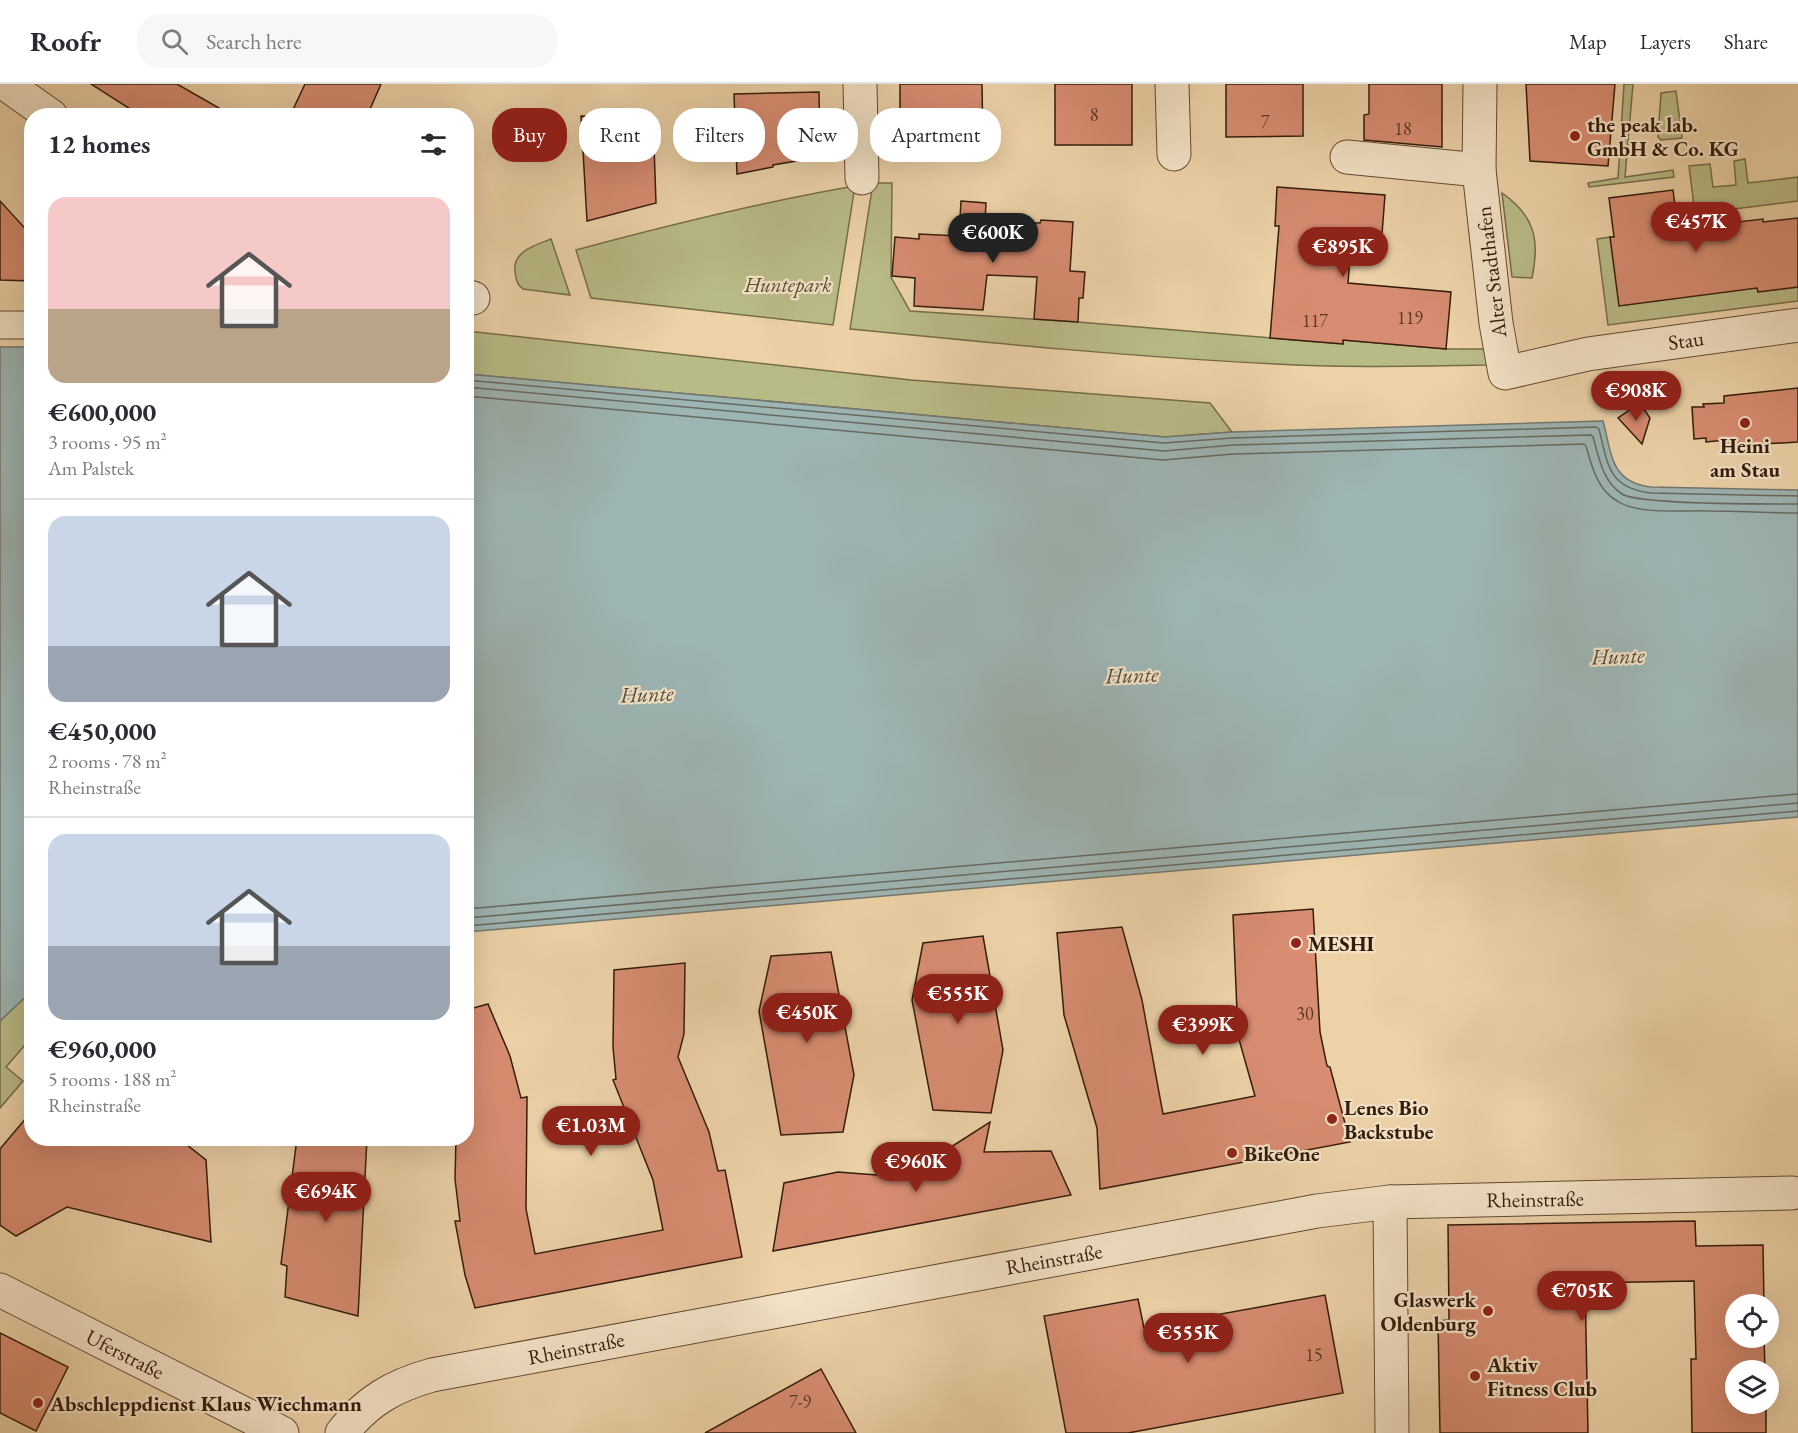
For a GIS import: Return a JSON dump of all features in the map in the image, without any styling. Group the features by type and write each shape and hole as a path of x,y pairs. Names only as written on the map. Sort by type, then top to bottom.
{"street":[{"path":"6,84 40,108"},
{"path":"860,84 862,178"},
{"path":"1172,84 1174,154"},
{"name":"Alter Stadthafen","path":"1480,84 1479,170 1496,323 1505,373"},
{"path":"1347,157 1479,170"},
{"path":"0,325 24,325"},
{"name":"Stau","path":"1505,373 1588,354 1798,326"},
{"name":"Rheinstraße","path":"342,1433 365,1407 387,1392 407,1382 432,1375 1294,1215 1390,1202 1792,1193"},
{"path":"1390,1202 1392,1433"},
{"name":"Uferstraße","path":"0,1290 282,1433"}],"green space":[{"path":"1624,84 1633,84 1625,177 1673,170 1674,177 1589,187 1588,183 1618,178"},
{"path":"1676,91 1682,138 1661,140 1658,137 1661,93"},
{"path":"1745,159 1748,183 1798,177 1798,201 1695,214 1689,166 1710,164 1713,187 1736,185 1734,161"},
{"path":"873,183 892,183 891,277 910,311 1343,344 1343,340 1446,349 1487,349 1488,365 1328,366 1222,361 850,329"},
{"name":"Huntepark","path":"855,186 833,325 591,298 576,250 715,215"},
{"path":"1502,193 1522,211 1532,230 1535,252 1532,278 1512,277"},
{"path":"1610,237 1757,288 1758,292 1798,287 1798,301 1608,325 1597,239"},
{"path":"551,239 570,295 523,289 517,282 515,265 517,259 526,250"},
{"path":"474,332 911,380 1210,403 1232,432 1165,437 474,375"},
{"path":"24,998 24,1046 6,1067 23,1081 0,1108 0,1021"}],"water":[{"path":"0,347 24,347 24,998 0,1021"},
{"name":"Hunte","path":"474,375 1165,437 1232,432 1603,421 1611,455 1620,473 1638,484 1651,487 1798,490 1798,817 474,931"}],"building":[{"path":"91,84 177,84 219,108 128,108"},
{"path":"305,84 381,84 370,108 294,108"},
{"path":"900,84 982,84 982,108 900,108"},
{"path":"1055,84 1132,84 1132,145 1055,145"},
{"path":"1226,84 1303,84 1303,136 1226,137"},
{"path":"1369,84 1442,84 1442,147 1364,140 1364,115 1369,114"},
{"path":"1526,84 1615,84 1608,166 1530,161"},
{"path":"819,92 819,108 777,108 777,162 791,162 737,174 737,162 765,162 765,108 735,108 734,94"},
{"path":"584,162 655,162 656,203 587,221"},
{"path":"1277,187 1385,195 1382,234 1352,232 1348,283 1451,292 1446,349 1343,340 1343,344 1270,338 1279,226 1275,226"},
{"path":"1673,190 1678,229 1763,219 1763,222 1798,218 1798,287 1758,292 1757,288 1619,306 1610,237 1614,237 1609,198"},
{"path":"0,201 24,227 24,281 0,280"},
{"path":"961,201 986,203 985,221 1073,222 1070,271 1085,272 1083,298 1079,298 1078,322 1034,319 1037,277 987,275 983,310 914,306 915,278 892,276 895,237 919,239 919,234 959,236"},
{"name":"Heini am Stau","path":"1798,388 1798,442 1727,446 1726,440 1706,442 1706,438 1694,439 1692,407 1724,403 1724,396"},
{"path":"1634,407 1644,409 1650,418 1642,444 1618,418"},
{"path":"1313,909 1320,1032 1327,1066 1330,1067 1350,1142 1100,1189 1097,1128 1064,1015 1057,933 1122,927 1142,1000 1163,1114 1255,1096 1238,1036 1233,915"},
{"path":"983,936 1003,1050 991,1113 933,1110 912,1000 923,943"},
{"path":"831,952 854,1075 843,1132 781,1135 759,1011 771,956"},
{"path":"685,963 684,1034 678,1057 709,1132 718,1171 725,1170 742,1257 475,1308 465,1275 455,1221 460,1221 455,1179 456,1146 474,1146 474,1008 488,1004 510,1056 521,1098 527,1097 526,1209 535,1254 663,1230 653,1180 613,1080 616,1079 613,1047 614,970"},
{"path":"24,1120 24,1146 188,1146 206,1160 211,1242 67,1207 16,1236 0,1225 0,1149"},
{"path":"990,1122 984,1152 1051,1151 1071,1195 773,1251 784,1183 838,1172 903,1177 944,1151 951,1150 951,1147"},
{"path":"296,1146 367,1146 358,1316 285,1297 287,1266 281,1264"},
{"path":"1695,1221 1696,1246 1763,1245 1764,1294 1725,1294 1725,1348 1764,1348 1765,1360 1725,1360 1725,1414 1766,1414 1766,1433 1692,1433 1691,1359 1696,1359 1694,1281 1585,1283 1588,1433 1440,1433 1438,1321 1449,1320 1448,1225"},
{"path":"1325,1295 1343,1393 1128,1433 1066,1433 1044,1316 1138,1299 1144,1328"},
{"path":"0,1333 68,1367 36,1431 0,1413"},
{"path":"821,1369 856,1433 705,1433"}],"place":[{"name":"the peak lab. GmbH & Co. KG","path":"1575,136"},
{"name":"Heini am Stau","path":"1745,423"},
{"name":"MESHI","path":"1296,943"},
{"name":"Lenes Bio Backstube","path":"1332,1119"},
{"name":"BikeOne","path":"1232,1153"},
{"name":"Glaswerk Oldenburg","path":"1488,1311"},
{"name":"Aktiv Fitness Club","path":"1475,1376"},
{"name":"Abschleppdienst Klaus Wiechmann","path":"38,1403"}]}
